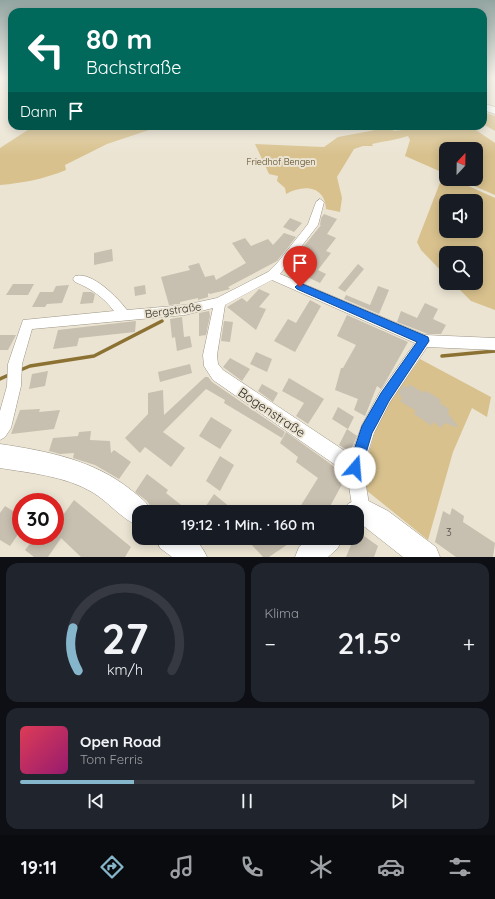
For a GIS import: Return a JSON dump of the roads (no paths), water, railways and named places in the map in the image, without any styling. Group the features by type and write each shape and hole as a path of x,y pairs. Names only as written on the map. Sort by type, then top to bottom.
{"street":[{"name":"Bergstraße","path":"0,432 3,428 14,386 15,364 27,324 184,310 220,302 272,275 282,265 313,225 320,202"},
{"path":"272,275 424,341 495,344"},
{"path":"79,279 106,292 124,316"},
{"name":"Bogenstraße","path":"220,302 210,355 210,366 218,375 355,468"},
{"path":"358,505 355,468 367,430 385,397 424,341"},
{"path":"0,456 30,460 60,467 95,480 132,506"},
{"path":"364,514 377,518 426,557"},
{"path":"178,545 193,557"},
{"path":"309,557 321,545"}],"waterway":[{"path":"18,371 30,366 94,356 162,321"},
{"path":"442,356 495,351"},
{"path":"0,379 11,374"}],"park label":[{"name":"Friedhof Bengen","path":"281,161"}]}
